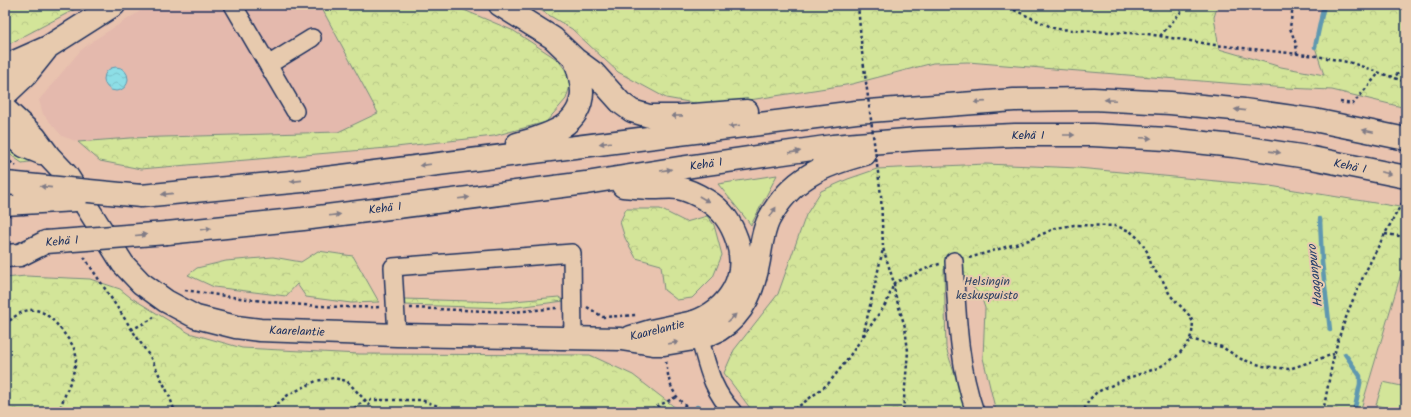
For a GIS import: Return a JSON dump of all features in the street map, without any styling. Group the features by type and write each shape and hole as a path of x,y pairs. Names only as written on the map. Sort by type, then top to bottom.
{"main road":[{"path":"5,69 12,63 48,47 114,5"},
{"path":"500,5 553,38 575,59 594,73 621,103 632,111 649,116 680,116 756,110 856,112"},
{"path":"5,95 26,75 48,47"},
{"path":"464,160 541,137 564,126 574,116 580,104 582,92 581,79 575,59"},
{"path":"14,204 141,196 302,181 856,112 1014,100 1093,99 1170,103 1244,110 1314,120 1406,139"},
{"name":"Kaarelantie","path":"5,109 35,137 49,156 66,174 123,264 141,283 166,301 196,317 236,327 260,330 573,340 621,340 653,344 664,344 697,330"},
{"name":"Kaarelantie","path":"5,132 24,146 49,156"},
{"name":"Kehä I","path":"5,243 46,242 303,219 586,183 679,168 825,148 918,139 1016,135 1070,135 1167,139 1234,146 1307,157 1406,177"},
{"path":"697,330 719,330 732,319 745,304 755,282 760,249 769,220 780,202 792,188 812,173 836,162 918,139"},
{"path":"6,182 141,196"},
{"path":"586,183 653,188 679,188 708,201 724,214 733,226 741,252 741,265 737,281 731,294 722,305 706,317 697,330"},
{"path":"5,256 20,255 46,242"},
{"name":"Kaarelantie","path":"621,340 651,331 697,330"}],"street":[{"path":"233,5 295,112"},
{"path":"268,65 312,38"},
{"path":"397,335 393,267 572,253 573,340"},
{"path":"954,261 958,332 968,394 975,412"},
{"path":"697,330 708,371 717,390 733,412"}],"path":[{"path":"858,5 862,52 881,195 883,248 863,338"},
{"path":"1003,5 1056,29 1147,34 1215,45 1317,56 1352,64 1406,82"},
{"path":"1160,36 1187,5"},
{"path":"1293,5 1290,28 1296,44 1297,54"},
{"path":"1390,77 1406,71"},
{"path":"1340,102 1353,104 1379,73"},
{"path":"1323,412 1334,354 1358,286 1406,196"},
{"path":"789,412 828,384 863,338 887,302 894,283 932,266 979,256 1029,240 1056,228 1074,225 1116,226 1130,231 1139,239 1148,253 1150,265 1162,279 1170,295 1189,315 1193,322 1192,333 1188,344 1176,357 1158,368 1128,378 1097,392 1089,400 1083,412"},
{"path":"1385,234 1406,237"},
{"path":"883,248 894,283 895,294 905,327 908,351 903,412"},
{"path":"98,278 152,360 169,395 175,412"},
{"path":"131,330 152,319 174,291 179,289 305,305 354,308 395,307 512,312 587,306 603,317 638,315"},
{"path":"5,325 20,313 30,310 45,313 53,319 74,347 76,357 75,367 59,412"},
{"path":"1190,340 1222,347 1241,359 1263,366 1289,369 1334,354"},
{"path":"664,344 668,374 673,391 676,397 692,412"},
{"path":"268,412 288,395 316,381 326,378 347,381 376,412"},
{"path":"646,412 676,397"},
{"path":"349,412 365,400 421,400 438,406 448,412"}],"shaded area":[{"path":"150,5 320,5 378,113 338,132 130,138 78,142 62,136 43,114 39,100 80,51 94,40"}],"green space":[{"path":"5,5 83,5 5,46"},
{"path":"320,5 452,5 514,31 558,60 572,79 566,99 546,122 494,136 387,148 141,169 100,161 78,142 130,138 338,132 378,113"},
{"path":"532,5 1218,5 1214,17 1219,49 1281,67 1324,75 1315,47 1322,5 1406,5 1406,108 1332,90 1287,88 968,62 933,63 852,84 711,106 666,98 618,72 572,29"},
{"path":"5,138 36,161 22,163 5,151"},
{"name":"Helsingin keskuspuisto","path":"986,164 1078,168 1270,186 1406,208 1406,268 1403,267 1360,412 996,412 983,358 985,308 981,296 958,271 944,269 946,348 967,412 753,412 724,373 734,350 778,294 806,215 821,191 848,179 877,169"},
{"path":"777,175 751,225 718,184"},
{"path":"626,209 660,209 686,222 707,216 714,225 722,255 713,277 692,298 677,300 664,290 661,265 636,258 625,238 620,222"},
{"path":"318,251 353,256 379,302 351,303 306,297 297,284 286,296 214,287 188,275 197,268 226,261 273,257 301,262"},
{"path":"26,276 90,279 120,289 130,297 189,333 242,348 359,354 590,355 633,375 681,412 5,412 5,278"},
{"path":"559,297 564,301 509,308 404,305 404,299 502,302"},
{"path":"1383,382 1406,387 1406,412 1400,412 1376,405"}],"water":[{"path":"116,67 121,68 127,74 127,84 121,90 116,91 111,90 105,84 104,79 105,74 111,68"}],"waterway":[{"name":"Haaganpuro","path":"1315,47 1324,5"},
{"name":"Haaganpuro","path":"1320,219 1322,262 1330,330"},
{"name":"Haaganpuro","path":"1345,354 1360,376 1360,384 1354,412"},
{"path":"697,407 705,412"}]}
